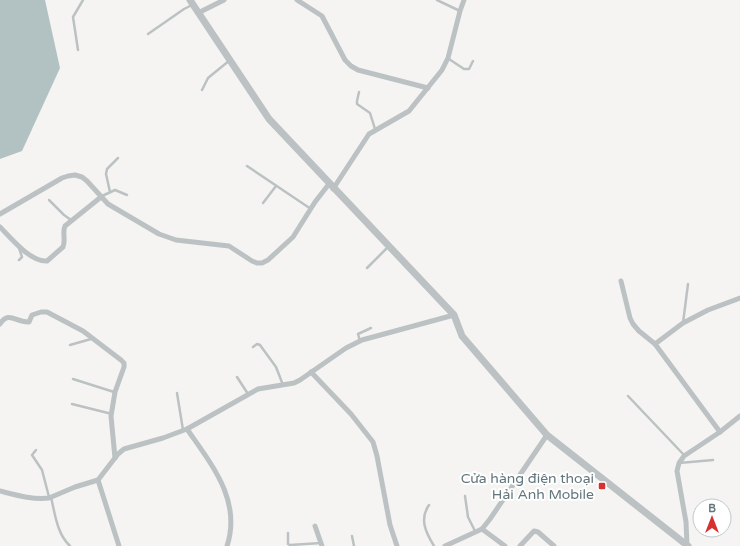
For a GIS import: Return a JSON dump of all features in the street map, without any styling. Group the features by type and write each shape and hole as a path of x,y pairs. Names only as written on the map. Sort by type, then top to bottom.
{"street":[{"path":"198,13 216,2 224,0"},
{"path":"297,0 322,16 345,60 350,66 358,70 428,88"},
{"path":"0,214 68,176 75,175 82,177 87,181 108,204 159,234 176,240 229,246 257,263 268,260 293,237 311,209 331,186 364,139 375,129 409,111 442,70 448,58 464,0"},
{"path":"190,2 269,119 454,315 462,336 548,435 687,545"},
{"path":"0,227 21,249 42,261 47,261 63,247 65,226 101,197"},
{"path":"621,281 630,318 633,324 655,344 720,432"},
{"path":"655,344 683,323 708,310 740,298"},
{"path":"0,324 3,319 9,317 28,322 32,315 47,312 83,331 122,360 124,367 115,392 112,414 115,458"},
{"path":"0,491 22,497 50,498 75,487 98,480 120,451 124,449 185,430 258,389 294,383 346,348 360,341 454,315"},
{"path":"311,372 351,414 373,442 390,525 396,546"},
{"path":"687,545 686,522 677,471 678,463 684,456 720,432 740,416"},
{"path":"185,430 221,479 227,494 230,520 227,546"},
{"path":"445,546 482,529 548,435"},
{"path":"98,480 119,546"},
{"path":"315,526 321,545"},
{"path":"482,529 505,546"},
{"path":"520,546 534,531 538,532 554,546"}],"lane":[{"path":"78,50 73,17 83,0"},
{"path":"437,0 460,11"},
{"path":"148,34 184,9 190,2"},
{"path":"448,58 469,70 473,61"},
{"path":"202,90 208,78 230,60"},
{"path":"359,92 357,101 358,104 370,114 375,129"},
{"path":"110,192 106,174 107,169 118,158"},
{"path":"247,166 311,209"},
{"path":"263,203 276,186"},
{"path":"101,197 115,190 127,195"},
{"path":"49,200 64,216 71,220"},
{"path":"18,245 22,257 19,260"},
{"path":"367,268 388,246"},
{"path":"683,323 688,284"},
{"path":"360,341 358,334 371,328"},
{"path":"70,345 92,338"},
{"path":"252,347 257,344 260,345 276,367 283,385"},
{"path":"237,377 248,394"},
{"path":"72,379 115,392"},
{"path":"177,393 185,430"},
{"path":"628,396 684,456"},
{"path":"72,404 112,414"},
{"path":"36,450 32,455 42,470 56,521 66,542 70,546"},
{"path":"678,463 713,460"},
{"path":"465,496 468,517 476,532"},
{"path":"429,505 425,510 424,525 434,546"},
{"path":"288,533 288,544 290,545 321,545"},
{"path":"352,536 354,546"}],"shaded area":[{"path":"0,0 45,0 60,68 22,151 0,159"}],"place":[{"name":"Cửa hàng điện thoại Hải Anh Mobile","path":"602,486"}]}
